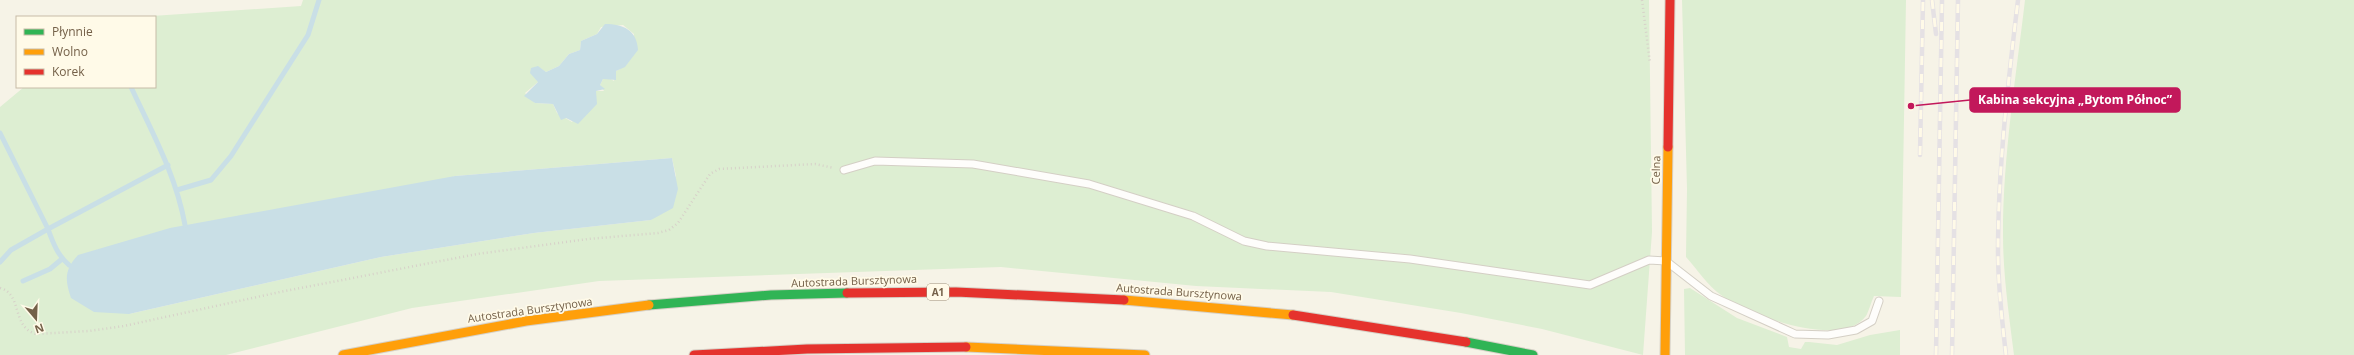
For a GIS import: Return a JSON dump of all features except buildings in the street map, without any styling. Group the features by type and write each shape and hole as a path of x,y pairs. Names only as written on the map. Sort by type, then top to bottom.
{"main road":[{"name":"Celna","path":"1665,355 1670,0"},
{"name":"Autostrada Bursztynowa","path":"343,355 415,340 503,325 685,302 831,293 922,291 1019,294 1227,306 1428,334 1533,355"},
{"path":"694,355 816,348 933,346 1145,355"}],"lane":[{"path":"844,170 875,161 973,164 1090,184 1193,216 1244,241 1267,246 1410,259 1590,285 1649,260 1666,261 1711,296 1795,334 1828,335 1856,330 1872,321 1879,301"}],"path":[{"path":"0,288 10,294 24,329 36,334 65,333 124,326 280,292 477,254 588,239 658,233 669,230 678,223 710,174 719,169 815,164 844,170"}],"green space":[{"path":"303,0 1649,0 1652,232 1643,355 1542,329 1461,313 1331,292 1196,286 1001,267 599,281 412,308 226,355 0,355 0,107 23,88 156,88 156,16 152,16 301,6","holes":["623,25 634,34 634,46 630,61 616,71 614,81 609,78 603,79 600,85 604,91 596,91 572,122 557,113 553,104 535,103 525,93 538,82 540,68 546,72 559,66 569,54 580,50 581,41 597,34 601,27","672,158 676,176 651,220 534,233 381,257 129,314 455,176"]},
{"path":"1682,0 1906,0 1901,297 1874,296 1866,316 1854,326 1837,330 1816,330 1794,326 1752,312 1721,295 1707,282 1686,257 1687,189"},
{"path":"2025,0 2354,0 2354,355 2014,355 2004,265 2003,234 2005,175"},
{"path":"1690,288 1737,318 1787,337 1789,347 1801,349 1805,342 1837,345 1870,335 1900,330 1900,355 1685,355 1684,289"}],"water":[{"path":"605,24 618,25 632,33 637,43 638,50 625,67 616,71 616,80 603,79 600,85 605,89 596,91 597,104 578,124 566,118 561,120 553,104 535,103 524,96 538,82 530,73 531,68 538,66 546,72 559,66 569,54 580,50 581,41 597,34"},
{"path":"672,158 678,189 673,208 651,220 534,233 381,257 129,314 94,312 71,298 68,286 68,270 73,260 78,255 170,228 455,176"}],"waterway":[{"path":"177,190 211,180 231,156 308,35 319,0"},
{"path":"131,88 155,137 169,171 176,189 185,225"},
{"path":"0,133 48,229 168,165"},
{"path":"0,262 11,250 48,229 59,253 69,265"},
{"path":"23,281 50,269 62,259"}],"railway":[{"path":"1920,155 1923,0"},
{"path":"1932,0 1936,34"},
{"path":"1936,355 1942,0"},
{"path":"1952,355 1958,0"},
{"path":"2006,355 1999,278 1998,220 2004,126 2018,0"}],"traffic: fast":[{"path":"649,305 771,295 847,293"},
{"path":"1466,342 1533,355"}],"traffic: slow":[{"path":"1665,355 1668,147"},
{"path":"1124,300 1293,315"},
{"path":"343,355 526,321 649,305"},
{"path":"966,347 1145,355"}],"traffic: jam":[{"path":"1668,147 1670,0"},
{"path":"847,293 956,292 1124,300"},
{"path":"1293,315 1466,342"},
{"path":"694,355 807,349 966,347"}],"place":[{"name":"Kabina sekcyjna „Bytom Północ”","path":"1911,106"}]}
